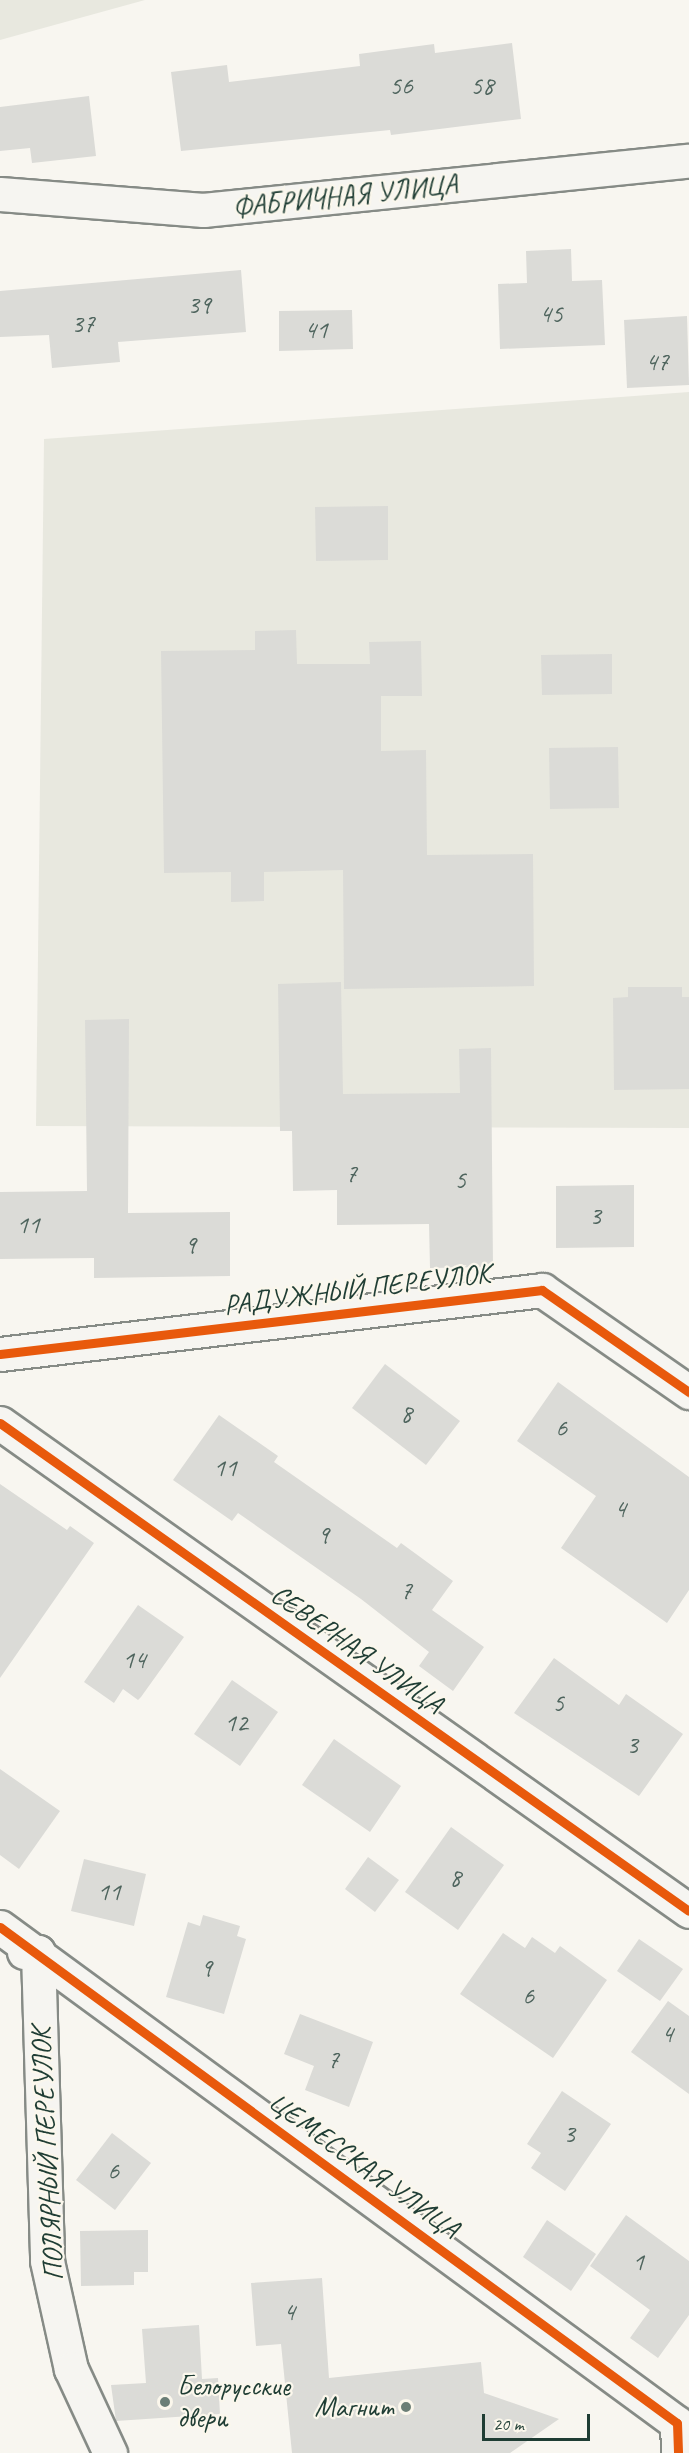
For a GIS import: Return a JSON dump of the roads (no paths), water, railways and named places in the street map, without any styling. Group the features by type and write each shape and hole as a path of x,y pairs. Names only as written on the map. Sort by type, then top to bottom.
{"street":[{"name":"ФАБРИЧНАЯ УЛИЦА","path":"0,194 203,210 689,161"},
{"name":"РАДУЖНЫЙ ПЕРЕУЛОК","path":"0,1354 543,1290 689,1392"},
{"name":"СЕВЕРНАЯ УЛИЦА","path":"0,1424 689,1911"},
{"name":"ЦЕМЕССКАЯ УЛИЦА","path":"0,1927 38,1952 677,2423 678,2453"},
{"path":"0,1952 38,1952"},
{"name":"ПОЛЯРНЫЙ ПЕРЕУЛОК","path":"38,1952 47,2261 71,2369 110,2453"}],"place":[{"name":"Белорусские двери","path":"165,2402"},
{"name":"Магнит","path":"406,2407"}]}
